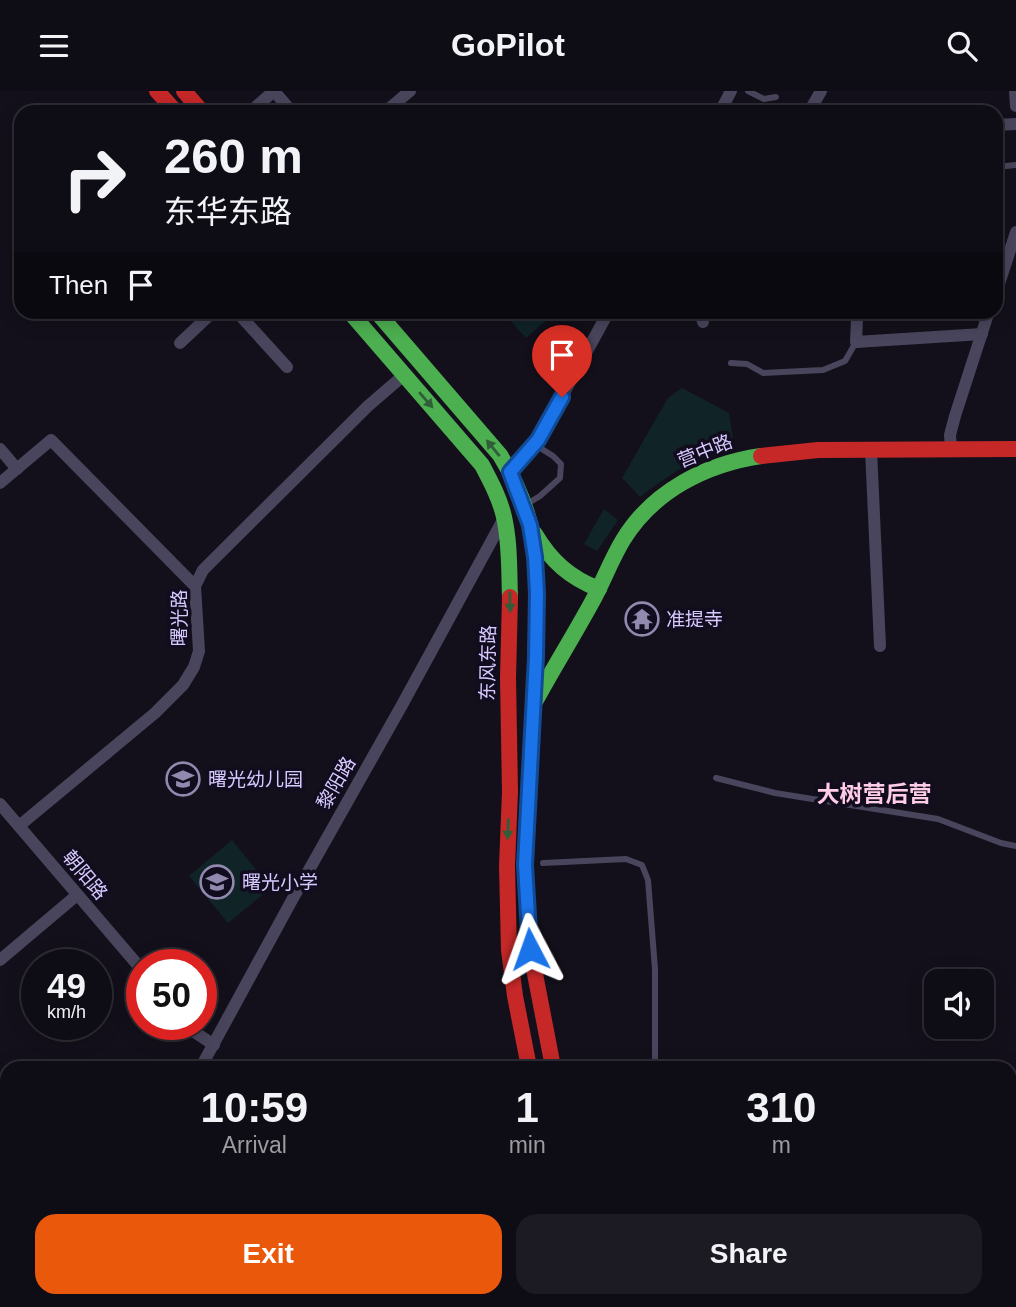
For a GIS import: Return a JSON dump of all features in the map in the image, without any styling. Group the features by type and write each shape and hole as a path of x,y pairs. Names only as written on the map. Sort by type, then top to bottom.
{"main road":[{"path":"157,91 170,105"},
{"path":"184,91 196,105"},
{"name":"东风东路","path":"356,319 482,465 495,490 504,517 510,606 510,792 507,866 509,950 528,1061"},
{"path":"383,319 499,455 510,472 530,525 537,593 525,865 530,949 552,1061"},
{"name":"营中路","path":"532,706 589,608 625,538 650,506 691,477 718,464 743,457 814,449 1016,449"},
{"path":"530,525 542,546 563,570 579,583 599,589"}],"street":[{"path":"258,105 274,91 286,105"},
{"path":"393,105 410,91"},
{"path":"1015,91 1016,106"},
{"path":"1003,272 1016,232"},
{"path":"180,343 206,319"},
{"path":"243,319 287,367"},
{"path":"510,472 534,445 605,319"},
{"path":"857,319 856,342 982,334"},
{"path":"951,450 950,435 955,416 987,319"},
{"name":"曙光路","path":"19,826 155,713 183,685 200,651 195,586 203,570 368,406 404,375"},
{"path":"0,483 51,440 195,586"},
{"path":"0,449 17,469"},
{"path":"871,450 880,646"},
{"name":"黎阳路","path":"205,1061 504,517"},
{"name":"朝阳路","path":"0,804 126,951"},
{"path":"0,960 78,895"},
{"path":"206,1040 214,1045"}],"lane":[{"path":"748,91 764,99 776,97"},
{"path":"1003,251 1010,251"},
{"path":"731,363 747,364 763,373 823,370 845,361 856,342"},
{"path":"524,506 560,478 561,464 534,445"},
{"path":"716,778 775,793 938,819 1016,846"},
{"path":"543,863 626,859 642,865 649,880 655,969 655,1061"}],"green space":[{"path":"509,319 548,319 526,338"},
{"path":"682,388 729,413 735,450 696,461 640,497 622,478 668,398"},
{"path":"604,509 618,520 597,551 584,544"},
{"path":"232,840 271,888 228,923 189,876"}],"traffic: fast":[{"path":"356,319 482,465 498,497 504,517 510,597"},
{"path":"383,319 500,455 525,506 533,536 537,587 530,772"},
{"path":"536,700 592,602 623,540 649,507 665,494 701,473 761,456"},
{"path":"535,534 562,567 579,580 599,589"}],"traffic: jam":[{"path":"157,91 170,105"},
{"path":"184,91 196,105"},
{"path":"761,456 818,450 1016,449"},
{"path":"510,597 510,792 507,866 509,950 528,1061"},
{"path":"530,772 525,865 530,948 552,1061"}],"place":[{"name":"准提寺","path":"642,619"},
{"name":"曙光幼儿园","path":"183,779"},
{"name":"曙光小学","path":"217,882"}],"district":[{"name":"大树营后营","path":"874,794"}],"route":[{"path":"530,949 525,865 537,593 530,525 510,472 538,440 562,397"}]}
